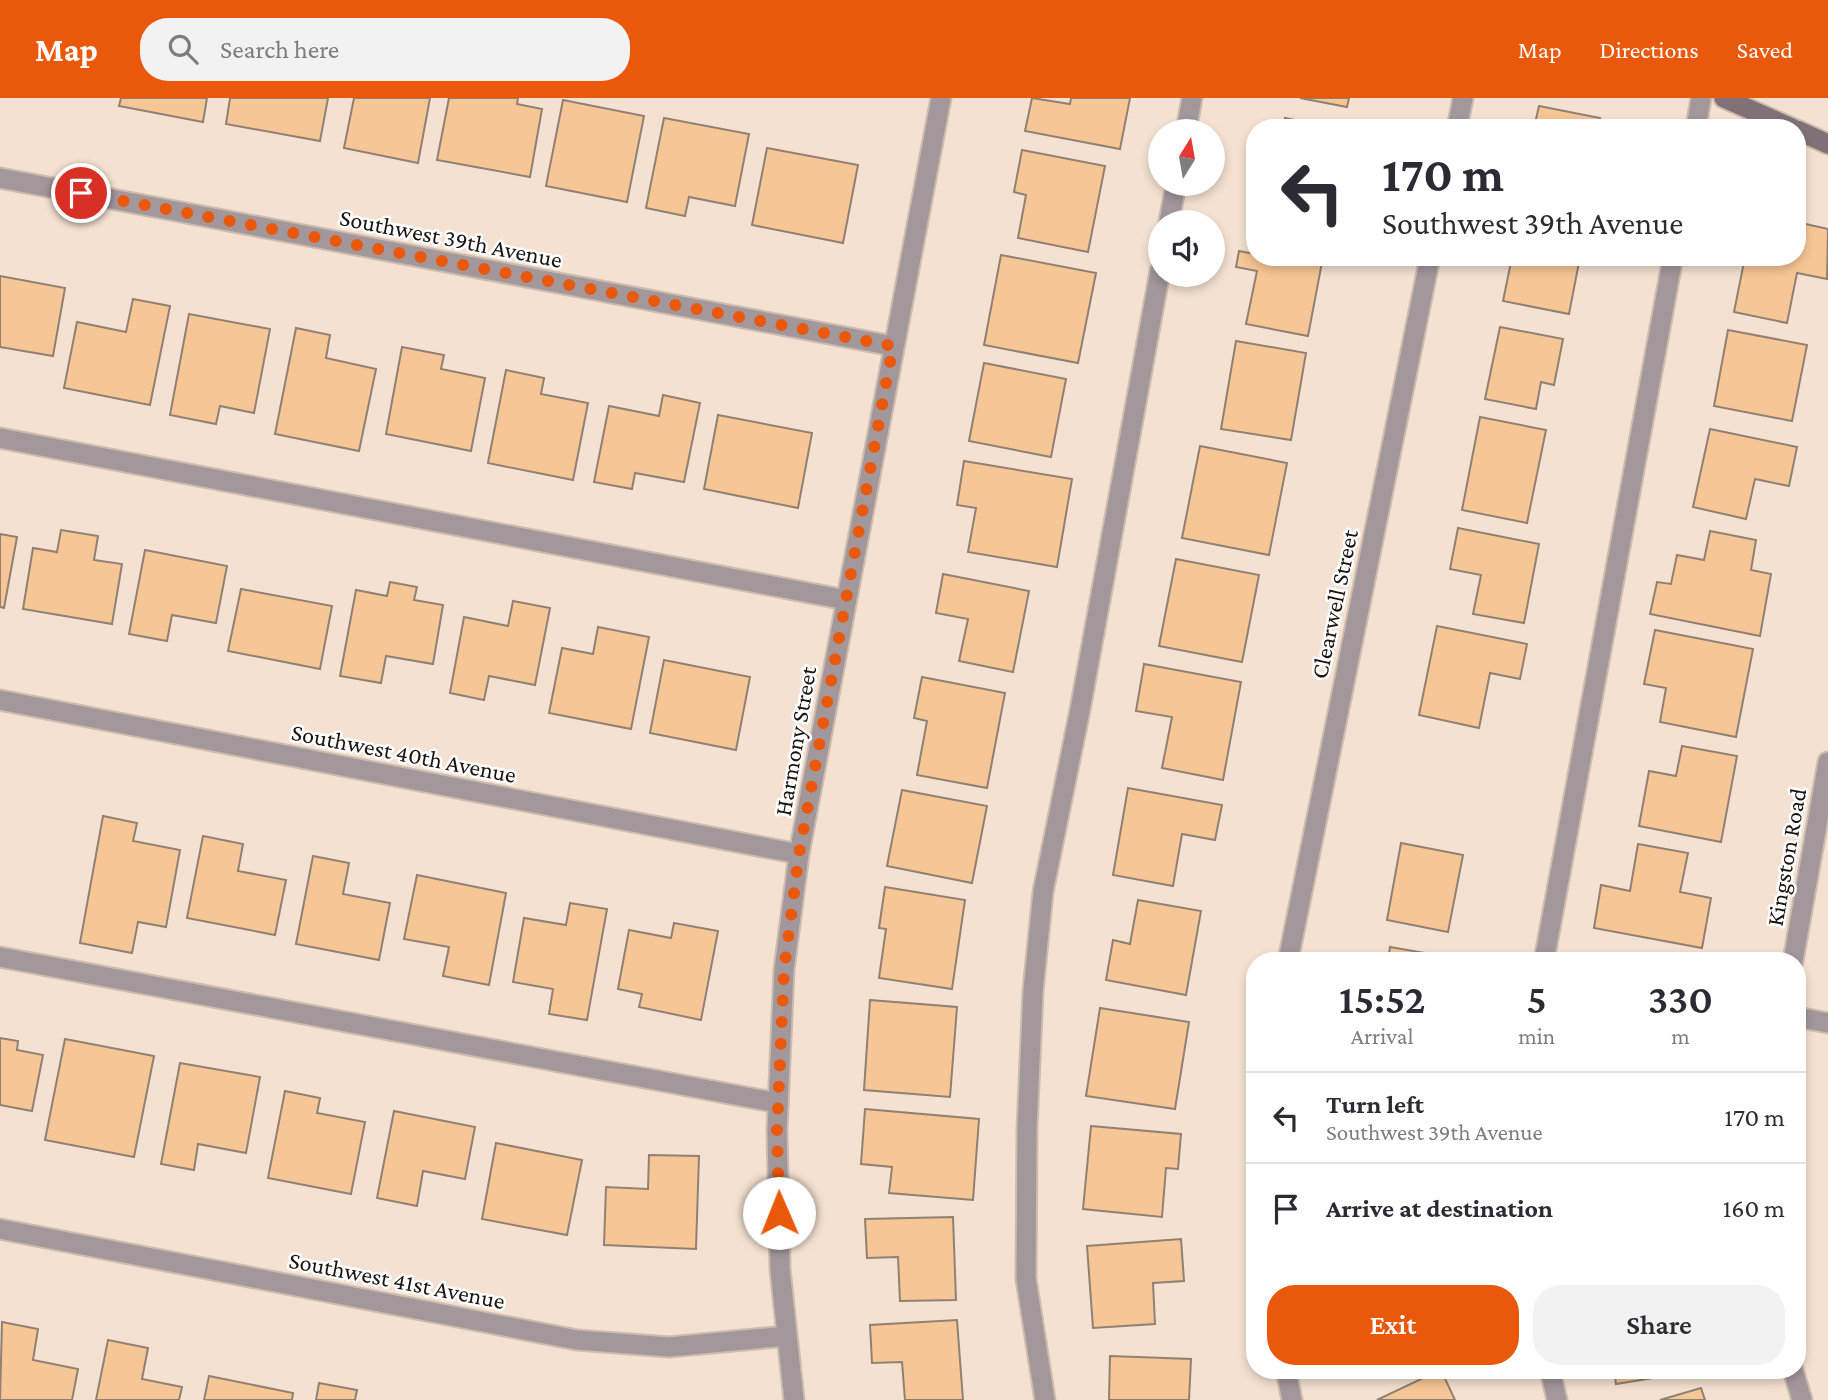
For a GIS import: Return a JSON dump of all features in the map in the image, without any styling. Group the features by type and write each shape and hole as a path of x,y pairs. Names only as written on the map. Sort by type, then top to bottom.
{"main road":[{"path":"1724,98 1772,119"},
{"path":"1806,134 1828,144"}],"street":[{"name":"Harmony Street","path":"794,1400 780,1269 778,1103 784,970 799,854 941,98"},
{"path":"1188,119 1192,98"},
{"path":"1459,119 1463,98"},
{"path":"1698,119 1701,98"},
{"name":"Southwest 39th Avenue","path":"0,178 893,346"},
{"name":"Clearwell Street","path":"1290,952 1428,266"},
{"path":"1546,952 1671,266"},
{"path":"1045,1400 1026,1279 1027,1129 1034,979 1043,892 1080,710 1157,287"},
{"path":"0,438 846,600"},
{"name":"Southwest 40th Avenue","path":"0,699 799,854"},
{"name":"Kingston Road","path":"1795,952 1828,764"},
{"path":"0,957 778,1103"},
{"path":"1806,1019 1828,1023"},
{"name":"Southwest 41st Avenue","path":"0,1228 577,1340 669,1347 787,1336"},
{"path":"1288,1379 1292,1400"},
{"path":"1552,1379 1557,1400"},
{"path":"1796,1379 1802,1400"}],"building":[{"path":"121,98 207,98 203,122 119,106"},
{"path":"230,98 328,98 320,141 226,124"},
{"path":"354,98 430,98 418,163 344,148"},
{"path":"449,98 518,98 517,104 542,109 530,177 437,160"},
{"path":"1032,98 1070,104 1071,98 1130,98 1120,149 1025,131"},
{"path":"1300,98 1349,98 1347,107"},
{"path":"563,100 644,116 627,202 546,186"},
{"path":"1539,106 1600,118 1600,119 1536,119"},
{"path":"664,118 749,134 735,206 689,197 685,216 646,208"},
{"path":"767,148 858,165 843,243 752,225"},
{"path":"1022,150 1105,166 1088,252 1018,238 1026,195 1014,192"},
{"path":"1806,224 1828,229 1827,279 1797,273 1787,323 1734,312 1743,266 1806,266"},
{"path":"1239,251 1246,252 1246,266 1321,266 1308,336 1246,324 1257,271 1236,267"},
{"path":"1001,255 1096,273 1078,363 984,345"},
{"path":"1510,266 1578,266 1569,314 1503,301"},
{"path":"0,276 65,288 53,356 0,347"},
{"path":"133,299 170,306 150,405 64,388 77,322 126,332"},
{"path":"189,314 270,329 254,413 220,406 216,424 170,415"},
{"path":"1500,327 1563,339 1554,385 1541,382 1536,409 1485,399"},
{"path":"296,328 330,335 326,358 376,369 359,451 275,434"},
{"path":"1728,330 1807,345 1792,421 1714,406"},
{"path":"1236,341 1306,353 1291,440 1221,429"},
{"path":"402,347 444,355 441,369 485,378 471,451 386,434"},
{"path":"984,363 1066,379 1051,457 969,441"},
{"path":"506,370 544,378 541,394 588,403 573,480 488,463"},
{"path":"663,395 700,403 684,482 635,473 632,489 594,482 609,406 659,416"},
{"path":"718,415 812,433 798,508 704,489"},
{"path":"1480,417 1546,430 1527,523 1462,510"},
{"path":"1710,429 1797,447 1789,486 1755,479 1746,519 1693,507"},
{"path":"1200,446 1287,463 1269,555 1182,538"},
{"path":"964,461 1072,479 1057,567 968,552 976,508 957,505"},
{"path":"1458,528 1539,544 1524,623 1473,614 1481,575 1450,569"},
{"path":"61,530 98,536 94,560 122,564 112,624 23,609 33,548 57,552"},
{"path":"1710,531 1756,540 1751,570 1771,574 1760,636 1650,614 1657,582 1671,584 1677,555 1704,560"},
{"path":"0,534 17,537 4,608 0,607"},
{"path":"145,550 227,566 216,623 172,615 167,641 129,634"},
{"path":"1176,559 1259,575 1242,662 1159,646"},
{"path":"943,574 1029,591 1013,672 959,661 968,619 936,613"},
{"path":"390,582 417,587 414,600 443,605 433,664 386,656 381,683 340,676 356,590 387,596"},
{"path":"241,589 332,606 320,669 228,651"},
{"path":"513,601 550,608 535,685 489,676 484,700 450,693 464,617 508,626"},
{"path":"1437,626 1527,644 1520,679 1490,673 1479,728 1419,715"},
{"path":"598,627 649,637 631,729 549,713 562,648 593,654"},
{"path":"1655,630 1753,649 1736,737 1660,722 1666,688 1644,684"},
{"path":"664,660 750,677 736,750 650,733"},
{"path":"1144,664 1241,682 1223,780 1162,768 1172,717 1136,711"},
{"path":"922,677 1005,693 987,788 917,775 927,721 914,718"},
{"path":"1682,746 1737,756 1721,842 1639,826 1649,771 1676,776"},
{"path":"1128,788 1222,805 1215,840 1182,834 1173,886 1113,875"},
{"path":"902,790 987,806 972,883 887,866"},
{"path":"103,816 137,823 133,841 180,850 166,927 138,922 132,953 80,943"},
{"path":"203,836 243,844 238,871 286,880 275,935 187,918"},
{"path":"1401,843 1463,855 1448,932 1387,920"},
{"path":"1638,844 1688,853 1680,892 1711,898 1702,948 1594,928 1601,885 1630,891"},
{"path":"313,856 349,863 343,894 390,903 379,960 296,944"},
{"path":"417,875 506,893 489,985 443,976 449,947 404,939"},
{"path":"885,887 965,900 952,989 879,978 886,929 879,928"},
{"path":"1138,900 1201,911 1186,995 1106,980 1113,940 1130,944"},
{"path":"570,903 607,909 587,1020 549,1014 553,989 513,982 524,918 566,925"},
{"path":"674,923 718,931 701,1020 639,1007 642,994 618,989 629,930 671,938"},
{"path":"1390,947 1419,952 1389,952"},
{"path":"870,1000 957,1007 950,1097 864,1090"},
{"path":"1100,1008 1189,1022 1175,1109 1086,1096"},
{"path":"0,1038 18,1041 17,1050 43,1055 32,1111 0,1105"},
{"path":"65,1039 154,1056 134,1157 45,1140"},
{"path":"180,1063 260,1077 246,1153 198,1144 194,1170 161,1164"},
{"path":"285,1091 320,1098 317,1113 365,1122 351,1194 268,1178"},
{"path":"865,1109 979,1119 973,1200 889,1193 892,1167 861,1164"},
{"path":"394,1111 475,1127 465,1179 423,1171 417,1206 377,1198"},
{"path":"1091,1126 1181,1134 1178,1169 1166,1168 1162,1217 1083,1209"},
{"path":"496,1143 582,1160 567,1235 482,1219"},
{"path":"649,1155 699,1156 696,1249 604,1245 606,1187 648,1189"},
{"path":"953,1217 956,1300 900,1301 898,1257 867,1258 865,1219"},
{"path":"1181,1239 1184,1281 1153,1283 1155,1324 1093,1328 1087,1246"},
{"path":"957,1320 963,1400 905,1400 902,1362 872,1363 870,1325"},
{"path":"2,1322 38,1329 33,1360 78,1369 72,1400 0,1400"},
{"path":"108,1340 148,1348 142,1379 182,1387 179,1400 96,1400"},
{"path":"1110,1356 1191,1359 1189,1400 1109,1400"},
{"path":"209,1376 293,1393 292,1400 204,1400"},
{"path":"1421,1379 1445,1379 1455,1400 1377,1400"},
{"path":"1615,1379 1647,1379 1616,1384"},
{"path":"319,1383 357,1390 355,1400 316,1400"},
{"path":"1701,1388 1705,1400 1660,1400"}],"route":[{"path":"81,193 893,346 799,854 784,970 777,1130 779,1213"}]}
